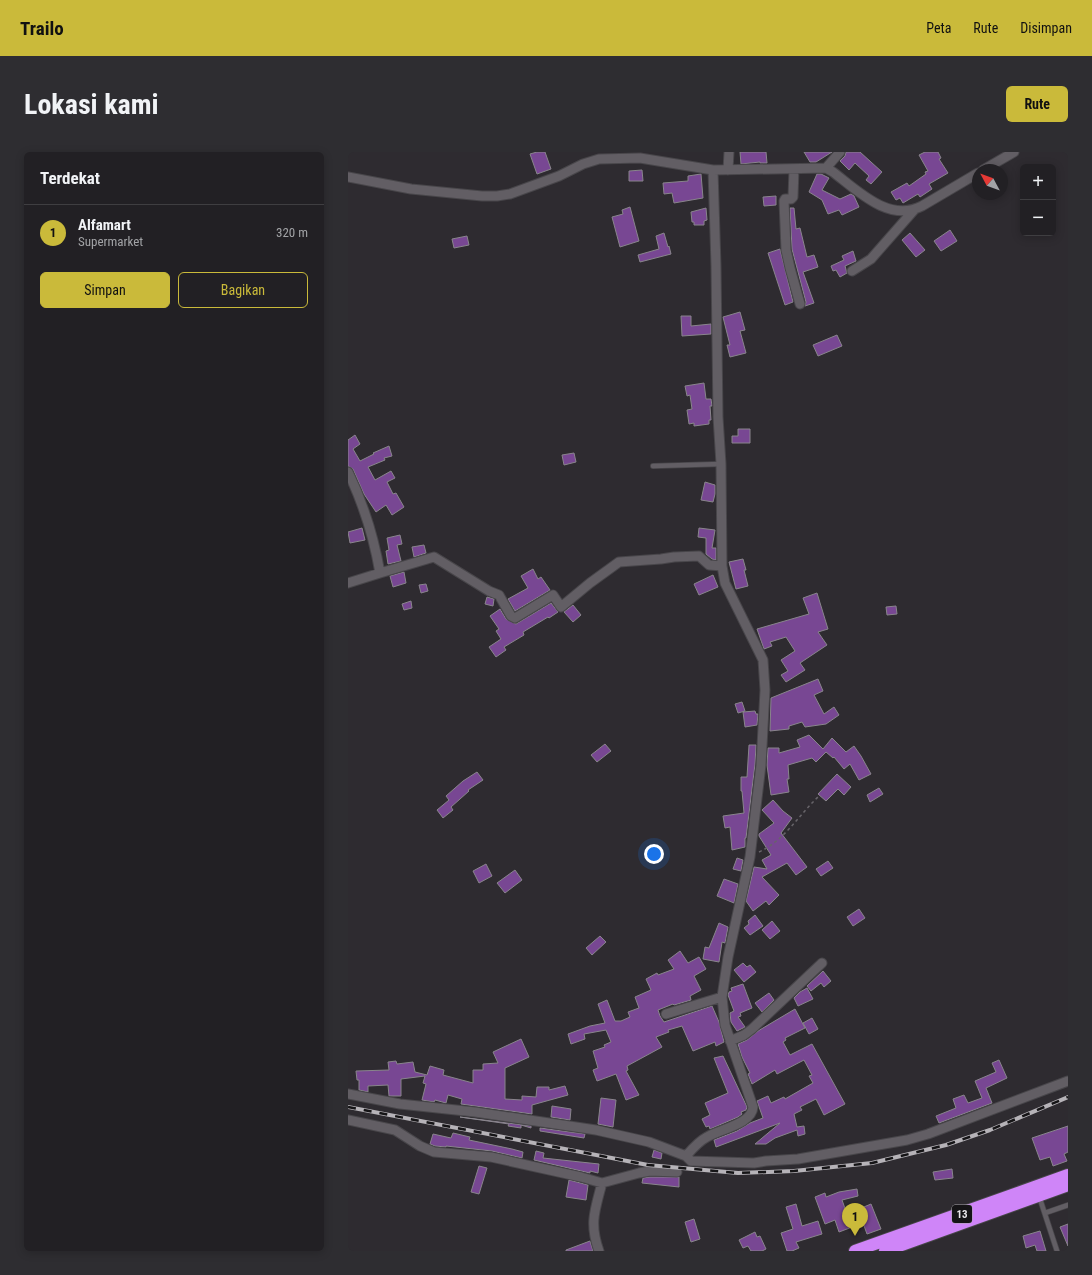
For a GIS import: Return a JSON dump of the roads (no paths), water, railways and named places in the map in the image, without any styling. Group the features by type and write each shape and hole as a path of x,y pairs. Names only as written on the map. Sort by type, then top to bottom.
{"highway":[{"name":"13","path":"885,1251 1068,1175"},
{"name":"13","path":"855,1251 897,1245 1068,1185"}],"street":[{"path":"728,170 729,152"},
{"path":"826,168 840,152"},
{"path":"994,164 1014,152"},
{"path":"348,177 411,190 497,196 510,194 559,176 583,164 599,159 661,157 713,170 826,168 871,201 900,211 914,210"},
{"path":"794,169 793,197 791,199 785,199 784,201 785,235 790,268 800,304"},
{"path":"686,1156 706,1137 746,1119 752,1112 752,1107 725,1025 722,997 728,957 750,857 760,765 765,690 763,660 725,583 722,566 721,464 718,417 713,170"},
{"path":"852,271 864,264 879,251 914,210 972,176"},
{"path":"348,472 360,496 369,524 378,557 380,573"},
{"path":"348,583 434,557 489,591 499,595 511,616 517,618 553,595 561,607 619,562 661,559 674,556 700,556 709,565 722,566"},
{"path":"730,1041 744,1035 752,1029 822,963"},
{"path":"666,1014 722,997"},
{"path":"348,1094 403,1104 475,1112 596,1130 649,1142 686,1156 691,1161 754,1163 766,1160 798,1159 914,1138 1068,1080"},
{"path":"348,1120 395,1130 420,1146 434,1152 491,1157 602,1183 650,1171 677,1172"},
{"path":"599,1251 593,1230 593,1216 602,1183"}],"lane":[{"path":"653,466 721,464"},
{"path":"1039,1196 1057,1251"},
{"path":"1045,1213 1068,1205"}],"railway":[{"path":"348,1107 648,1165 738,1173 794,1171 872,1163 946,1145 990,1130 1068,1097"}],"place":[{"name":"Alfamart","path":"855,1236"}]}
